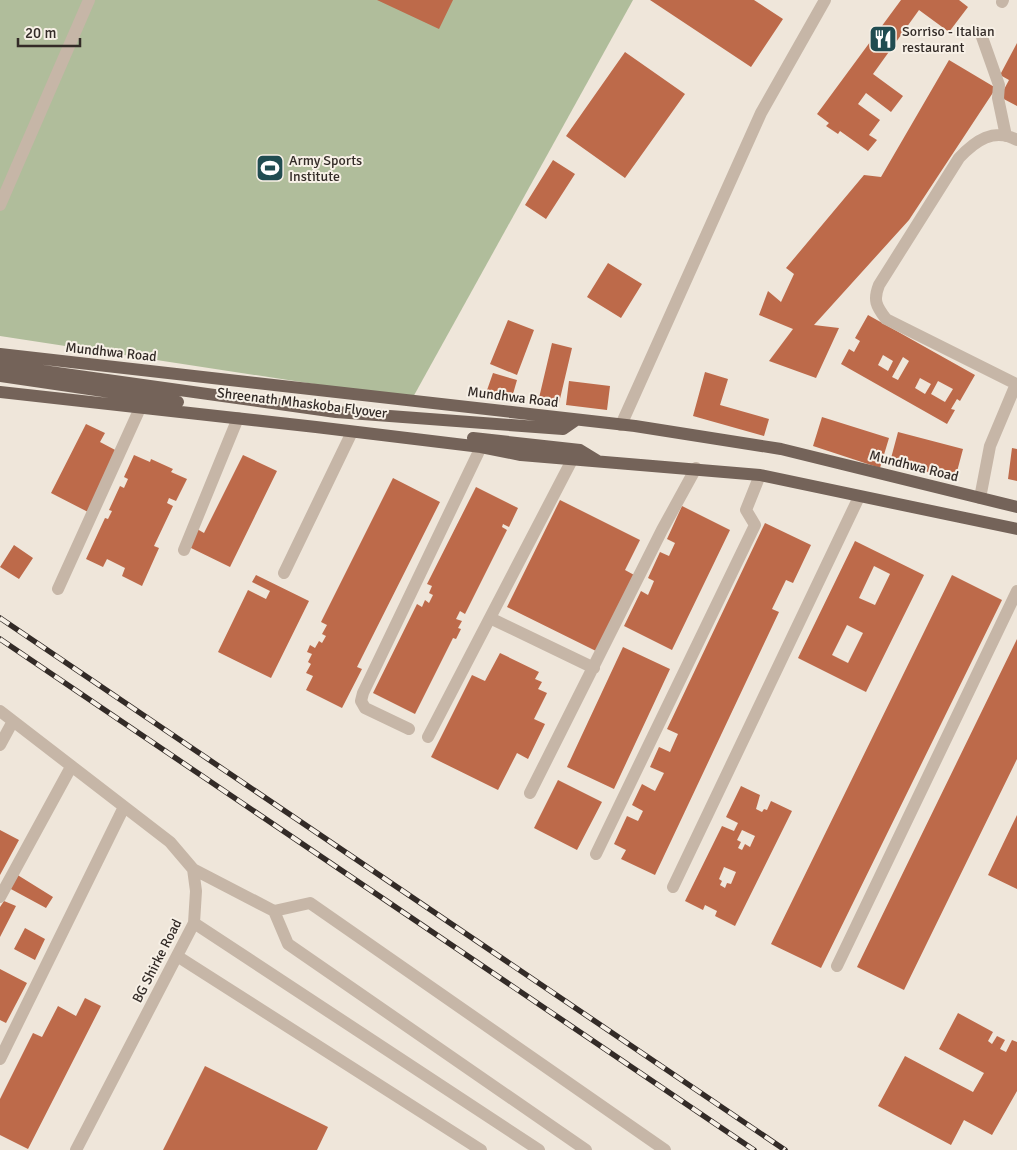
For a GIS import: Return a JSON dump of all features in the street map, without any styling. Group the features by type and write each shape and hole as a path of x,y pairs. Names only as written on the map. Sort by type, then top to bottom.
{"main road":[{"name":"Mundhwa Road","path":"0,354 621,424 781,449 1017,507"},
{"name":"Shreenath Mhaskoba Flyover","path":"0,365 336,412 563,429 576,420"},
{"name":"Shreenath Mhaskoba Flyover","path":"0,376 245,411 580,450 598,461"},
{"path":"0,392 141,406 572,460 696,468 760,475 1017,529"}],"street":[{"path":"0,205 89,0"},
{"path":"621,424 761,113 825,0"},
{"path":"980,498 990,446 1016,383 886,319 876,306 875,295 879,285 959,158 974,142 991,135 1011,138 998,98 999,85 982,37"},
{"path":"58,589 141,406"},
{"path":"184,550 238,418"},
{"path":"284,574 352,432"},
{"path":"408,729 365,708 361,701 481,448"},
{"path":"428,737 572,460"},
{"path":"530,793 662,530 696,468"},
{"path":"596,854 755,525 746,510 760,475"},
{"path":"673,887 859,497"},
{"path":"837,966 1017,591"},
{"path":"490,618 594,668"},
{"path":"0,712 170,842 193,869 274,911 288,944 586,1150"},
{"path":"0,745 13,721"},
{"path":"0,897 71,767"},
{"path":"0,1059 124,807"},
{"name":"BG Shirke Road","path":"76,1150 194,923 196,891 193,869"},
{"path":"274,911 310,903 665,1150"},
{"path":"194,923 539,1150"},
{"path":"177,956 481,1150"}],"green space":[{"name":"Army Sports Institute","path":"0,0 633,0 412,399 0,336"}],"building":[{"path":"377,0 453,0 439,29"},
{"path":"650,0 754,0 783,19 751,67"},
{"path":"901,0 959,0 968,7 949,32 919,10 873,74 903,96 891,112 866,93 858,104 880,120 869,135 877,140 868,151 840,131 838,134 826,126 829,123 817,114"},
{"path":"1017,43 1017,106 1000,97 1009,80 1000,75"},
{"path":"625,52 685,94 625,178 566,136"},
{"path":"949,60 996,88 909,220 814,325 839,328 816,378 769,361 793,329 759,315 768,291 781,302 794,274 786,268 864,175 881,177"},
{"path":"553,160 575,174 546,219 525,205"},
{"path":"608,263 642,284 621,318 587,297"},
{"path":"868,315 975,375 960,401 957,399 951,409 955,410 947,424 841,364 849,349 854,352 860,341 855,338","holes":["883,355 893,361 888,371 878,365","903,357 909,361 898,380 892,377","920,378 931,384 925,394 915,388","938,381 953,389 945,402 931,394"]},
{"path":"508,320 534,330 517,375 490,364"},
{"path":"552,343 572,348 559,403 539,398"},
{"path":"705,372 728,379 720,405 769,419 764,436 693,416"},
{"path":"493,373 517,380 511,401 486,393"},
{"path":"569,381 610,386 607,410 566,405"},
{"path":"822,417 889,438 880,468 813,446"},
{"path":"86,424 105,433 100,442 119,452 88,512 51,493"},
{"path":"898,432 963,449 955,479 890,462"},
{"path":"1012,448 1017,449 1017,481 1008,479"},
{"path":"134,455 150,462 151,459 173,469 171,472 187,479 176,501 169,498 167,503 173,506 154,546 159,548 142,586 122,576 125,568 107,559 103,567 86,559 105,518 108,519 112,511 109,510 120,486 124,488 128,479 124,477"},
{"path":"243,455 277,471 230,567 189,547 197,529 204,533"},
{"path":"393,478 440,502 357,667 362,669 342,708 306,690 313,676 306,673 311,664 308,662 312,654 307,652 310,645 315,648 319,641 322,643 326,636 322,634 327,625 321,622"},
{"path":"476,487 518,508 509,527 503,524 502,527 507,530 465,614 460,611 456,619 462,621 458,628 461,629 456,639 453,638 415,714 373,693 417,604 422,607 425,600 429,603 433,595 429,593 432,586 427,584"},
{"path":"560,500 640,540 625,570 636,576 598,652 507,607"},
{"path":"682,506 730,530 672,650 624,626 641,591 648,595 654,581 648,578 660,552 669,556 675,543 667,539"},
{"path":"765,523 811,545 793,583 786,580 772,609 779,612 655,875 621,859 626,850 614,844 627,816 638,821 643,811 632,805 642,784 655,791 664,773 650,767 659,747 670,752 678,734 667,729"},
{"path":"855,541 924,575 866,692 798,658","holes":["874,566 890,574 875,605 859,598","847,625 863,633 848,663 832,655"]},
{"path":"14,545 33,558 19,579 0,567"},
{"path":"256,575 309,601 271,678 218,652 248,590 266,599 270,591 252,582"},
{"path":"952,575 1002,600 821,968 771,944"},
{"path":"1017,639 1017,759 904,990 857,967"},
{"path":"623,647 670,669 614,789 567,767"},
{"path":"500,653 539,672 535,679 542,682 538,689 547,693 534,719 545,724 528,759 517,753 498,790 431,757 472,675 485,681"},
{"path":"558,780 602,802 577,850 534,828"},
{"path":"741,786 760,795 756,809 762,812 764,809 767,810 771,801 792,811 735,926 715,916 717,911 705,905 703,910 685,901 722,826 734,831 738,823 726,817","holes":["742,830 755,836 750,847 745,844 742,850 738,848 741,842 737,840","724,867 736,872 731,884 727,883 725,888 720,885 722,881 719,879"]},
{"path":"1017,815 1017,889 988,875"},
{"path":"0,830 19,840 0,875"},
{"path":"16,874 53,897 46,908 9,888"},
{"path":"4,901 16,906 0,937 0,907"},
{"path":"25,928 45,939 35,960 14,949"},
{"path":"0,969 27,983 6,1023 0,1020"},
{"path":"85,998 101,1006 28,1149 0,1135 0,1099 33,1033 42,1037 58,1006 76,1016"},
{"path":"958,1013 993,1032 988,1041 992,1044 997,1036 1005,1040 1000,1049 1006,1052 1012,1040 1017,1042 1017,1091 992,1135 964,1120 951,1145 878,1106 905,1056 973,1092 984,1073 939,1049"},
{"path":"205,1066 328,1127 317,1150 163,1150"}],"railway":[{"path":"0,618 785,1150"},
{"path":"0,639 754,1150"}],"place":[{"name":"Sorriso - Italian restaurant","path":"883,39"},
{"name":"Army Sports Institute","path":"270,168"}]}
